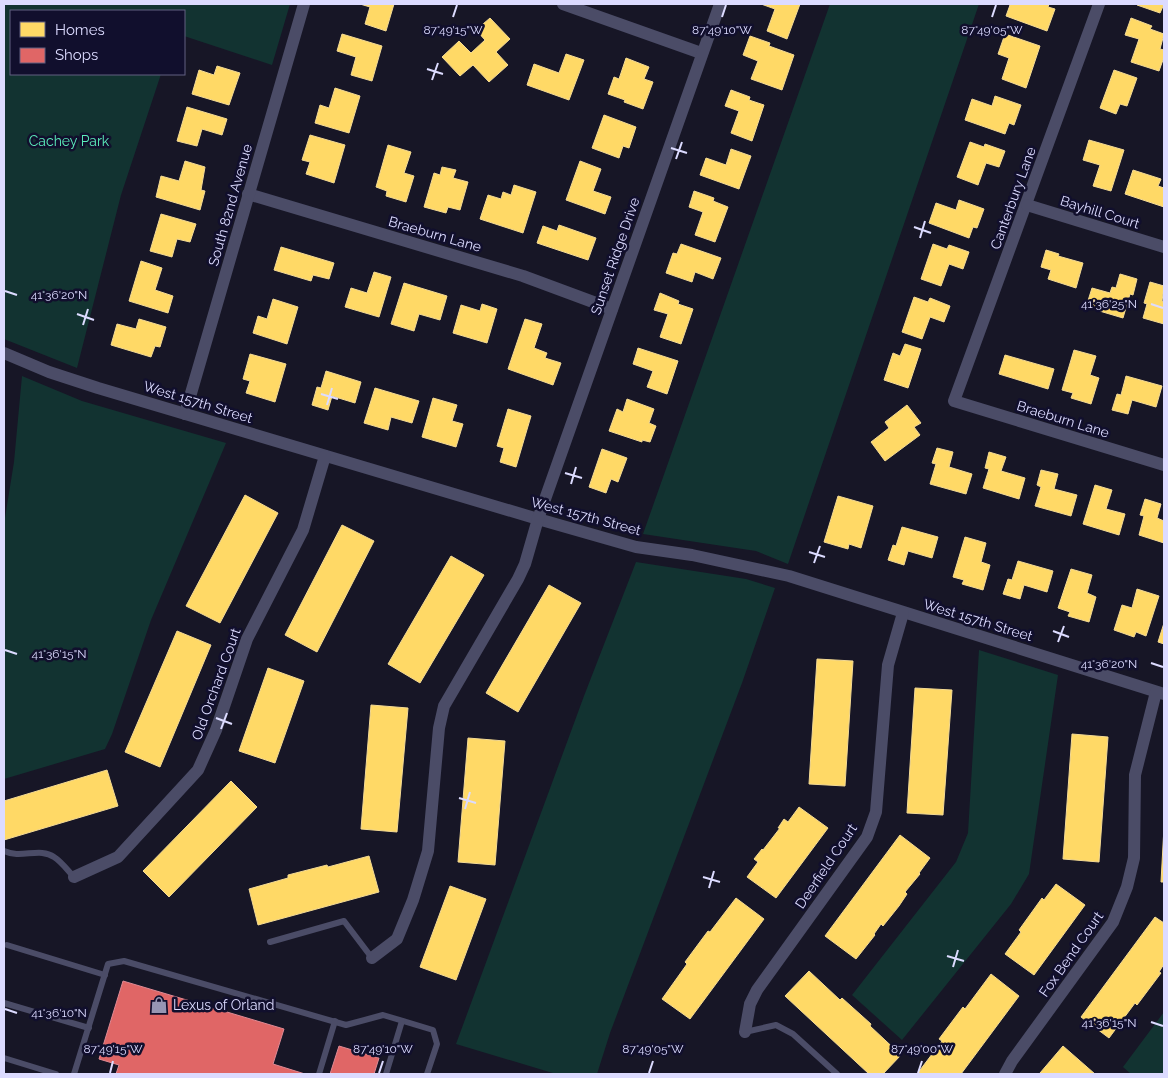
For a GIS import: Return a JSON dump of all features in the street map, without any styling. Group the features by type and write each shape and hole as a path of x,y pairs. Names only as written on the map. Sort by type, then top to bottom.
{"street":[{"name":"South 82nd Avenue","path":"185,414 304,4"},
{"path":"563,4 701,53"},
{"name":"Sunset Ridge Drive","path":"372,958 397,939 413,900 428,851 439,728 444,706 525,564 538,519 701,53 720,4"},
{"name":"Canterbury Lane","path":"954,401 1099,4"},
{"name":"Braeburn Lane","path":"248,194 523,276 612,310"},
{"name":"Bayhill Court","path":"1026,205 1164,247"},
{"name":"West 157th Street","path":"4,353 49,372 538,519 636,547 692,555 789,576 1160,693"},
{"name":"Braeburn Lane","path":"954,401 1164,465"},
{"name":"Old Orchard Court","path":"74,877 118,858 198,770 213,736 247,639 303,530 325,456"},
{"name":"Deerfield Court","path":"744,1032 750,1004 757,990 867,837 876,812 888,665 903,612"},
{"name":"Fox Bend Court","path":"1006,1074 1012,1061 1113,922 1125,894 1134,858 1136,775 1160,693"}],"lane":[{"path":"4,851 13,855 41,852 54,856 74,877"},
{"path":"270,942 344,921 372,958"},
{"path":"7,945 105,975"},
{"path":"74,1074 108,964 124,961 346,1024 383,1015 433,1030 437,1044 428,1074"},
{"path":"4,1003 89,1028"},
{"path":"319,1074 335,1021"},
{"path":"386,1074 402,1021"},
{"path":"744,1032 776,1025 793,1034 838,1074"},
{"path":"4,1058 56,1074"}],"green space":[{"name":"Cachey Park","path":"4,4 290,4 272,65 185,36 185,10 10,10 10,75 161,75 121,195 77,368 4,339"},
{"path":"830,4 979,4 788,564 756,551 643,534"},
{"path":"22,376 82,401 226,443 151,620 112,734 105,749 4,779 4,524 14,462"},
{"path":"636,562 746,579 775,588 742,683 610,1033 597,1074 556,1074 456,1044 584,696"},
{"path":"979,650 1058,675 1029,874 1011,904 902,1040 852,995 956,862 968,833"},
{"path":"1164,1012 1164,1074 1131,1074 1123,1067"}],"building: Homes":[{"path":"360,4 394,4 386,31 365,24 370,7"},
{"path":"761,4 800,4 787,39 767,31 775,9"},
{"path":"1007,4 1049,4 1048,7 1055,9 1047,31 1006,16 1010,5"},
{"path":"1138,4 1164,4 1160,13"},
{"path":"490,18 510,39 496,52 508,65 489,82 473,65 460,76 442,57 459,41 471,53 485,40 476,30"},
{"path":"1131,18 1152,26 1150,29 1164,34 1160,49 1164,50 1164,57 1159,71 1131,62 1139,39 1125,35"},
{"path":"342,34 382,46 372,81 351,75 356,57 337,51"},
{"path":"1005,34 1040,46 1026,88 1002,79 1009,58 998,54"},
{"path":"750,36 770,43 769,46 794,55 782,90 751,79 758,61 743,55"},
{"path":"566,54 584,60 569,100 527,85 534,64 559,73"},
{"path":"626,58 649,67 644,79 653,82 643,109 608,94 614,77 619,79"},
{"path":"217,66 240,73 229,105 192,94 199,70 214,75"},
{"path":"1114,70 1137,78 1127,106 1120,104 1116,114 1100,108"},
{"path":"335,88 360,96 349,133 315,123 320,105 329,108"},
{"path":"731,90 750,97 749,100 764,105 752,141 731,133 739,111 725,106"},
{"path":"995,96 1021,105 1014,125 1009,123 1005,134 965,120 972,99 992,106"},
{"path":"187,107 227,119 222,135 202,129 197,146 177,141"},
{"path":"604,115 636,127 629,148 623,146 619,158 592,148"},
{"path":"310,135 345,145 334,183 306,174 310,162 302,160"},
{"path":"1089,140 1124,150 1111,191 1093,186 1100,165 1083,160"},
{"path":"970,142 984,147 985,144 1005,151 999,167 986,163 978,185 957,177"},
{"path":"388,145 411,152 404,173 414,176 406,202 386,196 387,191 376,187"},
{"path":"731,149 751,156 739,189 700,175 706,158 726,165"},
{"path":"185,161 205,167 201,190 205,191 200,210 156,197 161,176 179,181"},
{"path":"580,161 601,169 593,191 611,197 605,214 566,200"},
{"path":"442,167 456,170 453,178 468,182 460,210 448,207 446,213 424,207 434,173 440,175"},
{"path":"1133,170 1161,179 1158,186 1164,188 1164,207 1125,194"},
{"path":"514,185 536,192 523,233 480,219 488,195 501,199 503,192 511,195"},
{"path":"694,191 714,198 713,201 728,207 715,242 695,235 703,212 689,207"},
{"path":"959,200 984,209 977,228 973,227 969,238 929,223 936,203 956,210"},
{"path":"161,214 196,224 190,242 177,239 172,257 150,251"},
{"path":"559,225 596,238 588,260 537,243 543,226 557,231"},
{"path":"681,244 721,258 713,279 695,272 692,282 666,273 673,253 677,254"},
{"path":"933,244 947,249 949,245 969,252 963,269 949,264 941,286 921,279"},
{"path":"281,247 334,263 329,279 313,275 311,281 274,270"},
{"path":"1046,250 1059,254 1058,256 1083,263 1076,288 1048,279 1051,270 1041,267"},
{"path":"141,261 162,268 155,290 173,296 168,313 129,301"},
{"path":"374,272 391,277 379,317 345,307 351,288 367,293"},
{"path":"1120,274 1137,279 1133,295 1130,294 1123,318 1086,307 1092,288 1110,293 1112,287 1116,288"},
{"path":"1150,282 1164,286 1162,301 1164,302 1164,324 1143,318 1147,304 1144,303"},
{"path":"404,283 447,296 440,320 419,314 414,331 391,324"},
{"path":"660,293 679,301 678,304 693,309 681,344 660,337 668,314 654,310"},
{"path":"914,297 928,302 930,298 950,306 944,322 930,317 922,339 902,332"},
{"path":"273,299 298,307 287,344 253,333 258,316 267,319"},
{"path":"482,304 497,309 487,343 453,333 461,305 480,311"},
{"path":"139,319 166,327 160,347 155,346 151,357 111,345 117,324 136,329"},
{"path":"525,319 542,324 534,348 547,353 545,358 561,363 553,385 508,369"},
{"path":"905,344 921,349 908,388 884,380 893,353 900,356"},
{"path":"638,348 678,361 667,394 647,387 653,371 633,364"},
{"path":"1074,350 1096,356 1090,375 1099,378 1091,404 1071,398 1073,393 1062,390"},
{"path":"250,354 286,364 275,402 246,393 250,381 243,379"},
{"path":"1005,355 1054,369 1048,389 999,374"},
{"path":"326,371 361,382 355,403 332,396 328,410 312,405 317,387 321,388"},
{"path":"1126,376 1162,386 1156,407 1132,400 1128,414 1112,410 1117,394 1121,395"},
{"path":"375,388 419,401 412,423 391,417 388,430 364,423"},
{"path":"433,398 457,405 452,421 463,424 456,447 422,437"},
{"path":"627,399 654,409 649,423 656,426 650,442 642,440 642,442 609,431 617,409 623,412"},
{"path":"907,405 921,423 914,427 920,435 885,461 871,442 889,428 885,422"},
{"path":"508,409 531,416 516,467 500,462 504,448 497,446"},
{"path":"937,448 953,452 949,467 972,474 966,494 930,484 936,464 932,463"},
{"path":"602,449 627,458 618,482 611,479 606,493 589,487"},
{"path":"989,452 1006,457 1001,471 1025,478 1019,499 983,488 989,469 985,468"},
{"path":"1041,470 1058,474 1054,489 1077,495 1071,516 1035,506 1041,487 1037,485"},
{"path":"1095,485 1112,490 1106,509 1125,514 1119,535 1083,524"},
{"path":"245,495 278,513 220,623 186,606"},
{"path":"838,496 873,506 861,548 849,544 848,549 824,542"},
{"path":"1145,499 1161,504 1157,518 1164,521 1164,543 1139,535 1144,516 1140,515"},
{"path":"342,525 374,541 317,652 285,635"},
{"path":"902,527 938,537 932,558 908,551 904,565 888,560 893,545 896,546"},
{"path":"965,537 986,543 981,562 990,565 983,590 962,584 964,580 953,577"},
{"path":"451,556 484,575 420,683 388,664"},
{"path":"1018,561 1053,571 1047,592 1024,585 1020,599 1003,594 1008,579 1012,580"},
{"path":"1071,569 1092,575 1087,593 1096,597 1089,622 1068,616 1070,612 1058,608"},
{"path":"549,585 581,603 518,712 486,693"},
{"path":"1137,589 1159,596 1146,636 1136,632 1134,637 1114,630 1122,605 1132,608"},
{"path":"1164,623 1164,644 1158,642"},
{"path":"177,631 211,645 160,767 125,752"},
{"path":"817,659 853,661 845,786 809,784"},
{"path":"268,668 304,681 275,763 239,751"},
{"path":"915,688 952,690 943,815 907,813"},
{"path":"371,705 408,708 397,832 361,829"},
{"path":"1072,734 1108,737 1099,862 1063,859"},
{"path":"468,738 505,741 495,865 458,862"},
{"path":"107,770 118,806 4,840 4,801"},
{"path":"231,781 257,807 169,897 143,871"},
{"path":"799,807 828,828 776,898 747,877 758,862 754,859 780,828 778,828 784,819 788,822"},
{"path":"1164,827 1164,882 1161,882"},
{"path":"900,835 930,858 905,892 907,894 899,906 883,926 881,924 875,935 856,959 825,936"},
{"path":"369,856 379,892 258,925 249,889 288,878 288,875"},
{"path":"1056,884 1085,905 1034,975 1005,954 1021,932 1019,930 1042,898 1044,900"},
{"path":"450,886 486,899 456,980 420,967"},
{"path":"736,898 764,919 690,1019 662,999 687,964 685,962"},
{"path":"1155,917 1164,923 1164,964 1159,972 1161,973 1137,1005 1135,1003 1109,1038 1081,1017"},
{"path":"809,971 840,1000 842,998 871,1024 870,1026 901,1055 883,1074 869,1074 785,996"},
{"path":"991,974 1019,996 961,1074 917,1074 942,1041 939,1039 963,1007 965,1009"},
{"path":"1063,1046 1095,1074 1040,1073"}],"building: Shops":[{"name":"Lexus of Orland","path":"123,981 284,1029 273,1064 305,1074 116,1074 119,1065 99,1059"},
{"path":"339,1046 379,1058 374,1074 330,1074"}],"place":[{"name":"Lexus of Orland","path":"159,1005"}]}
